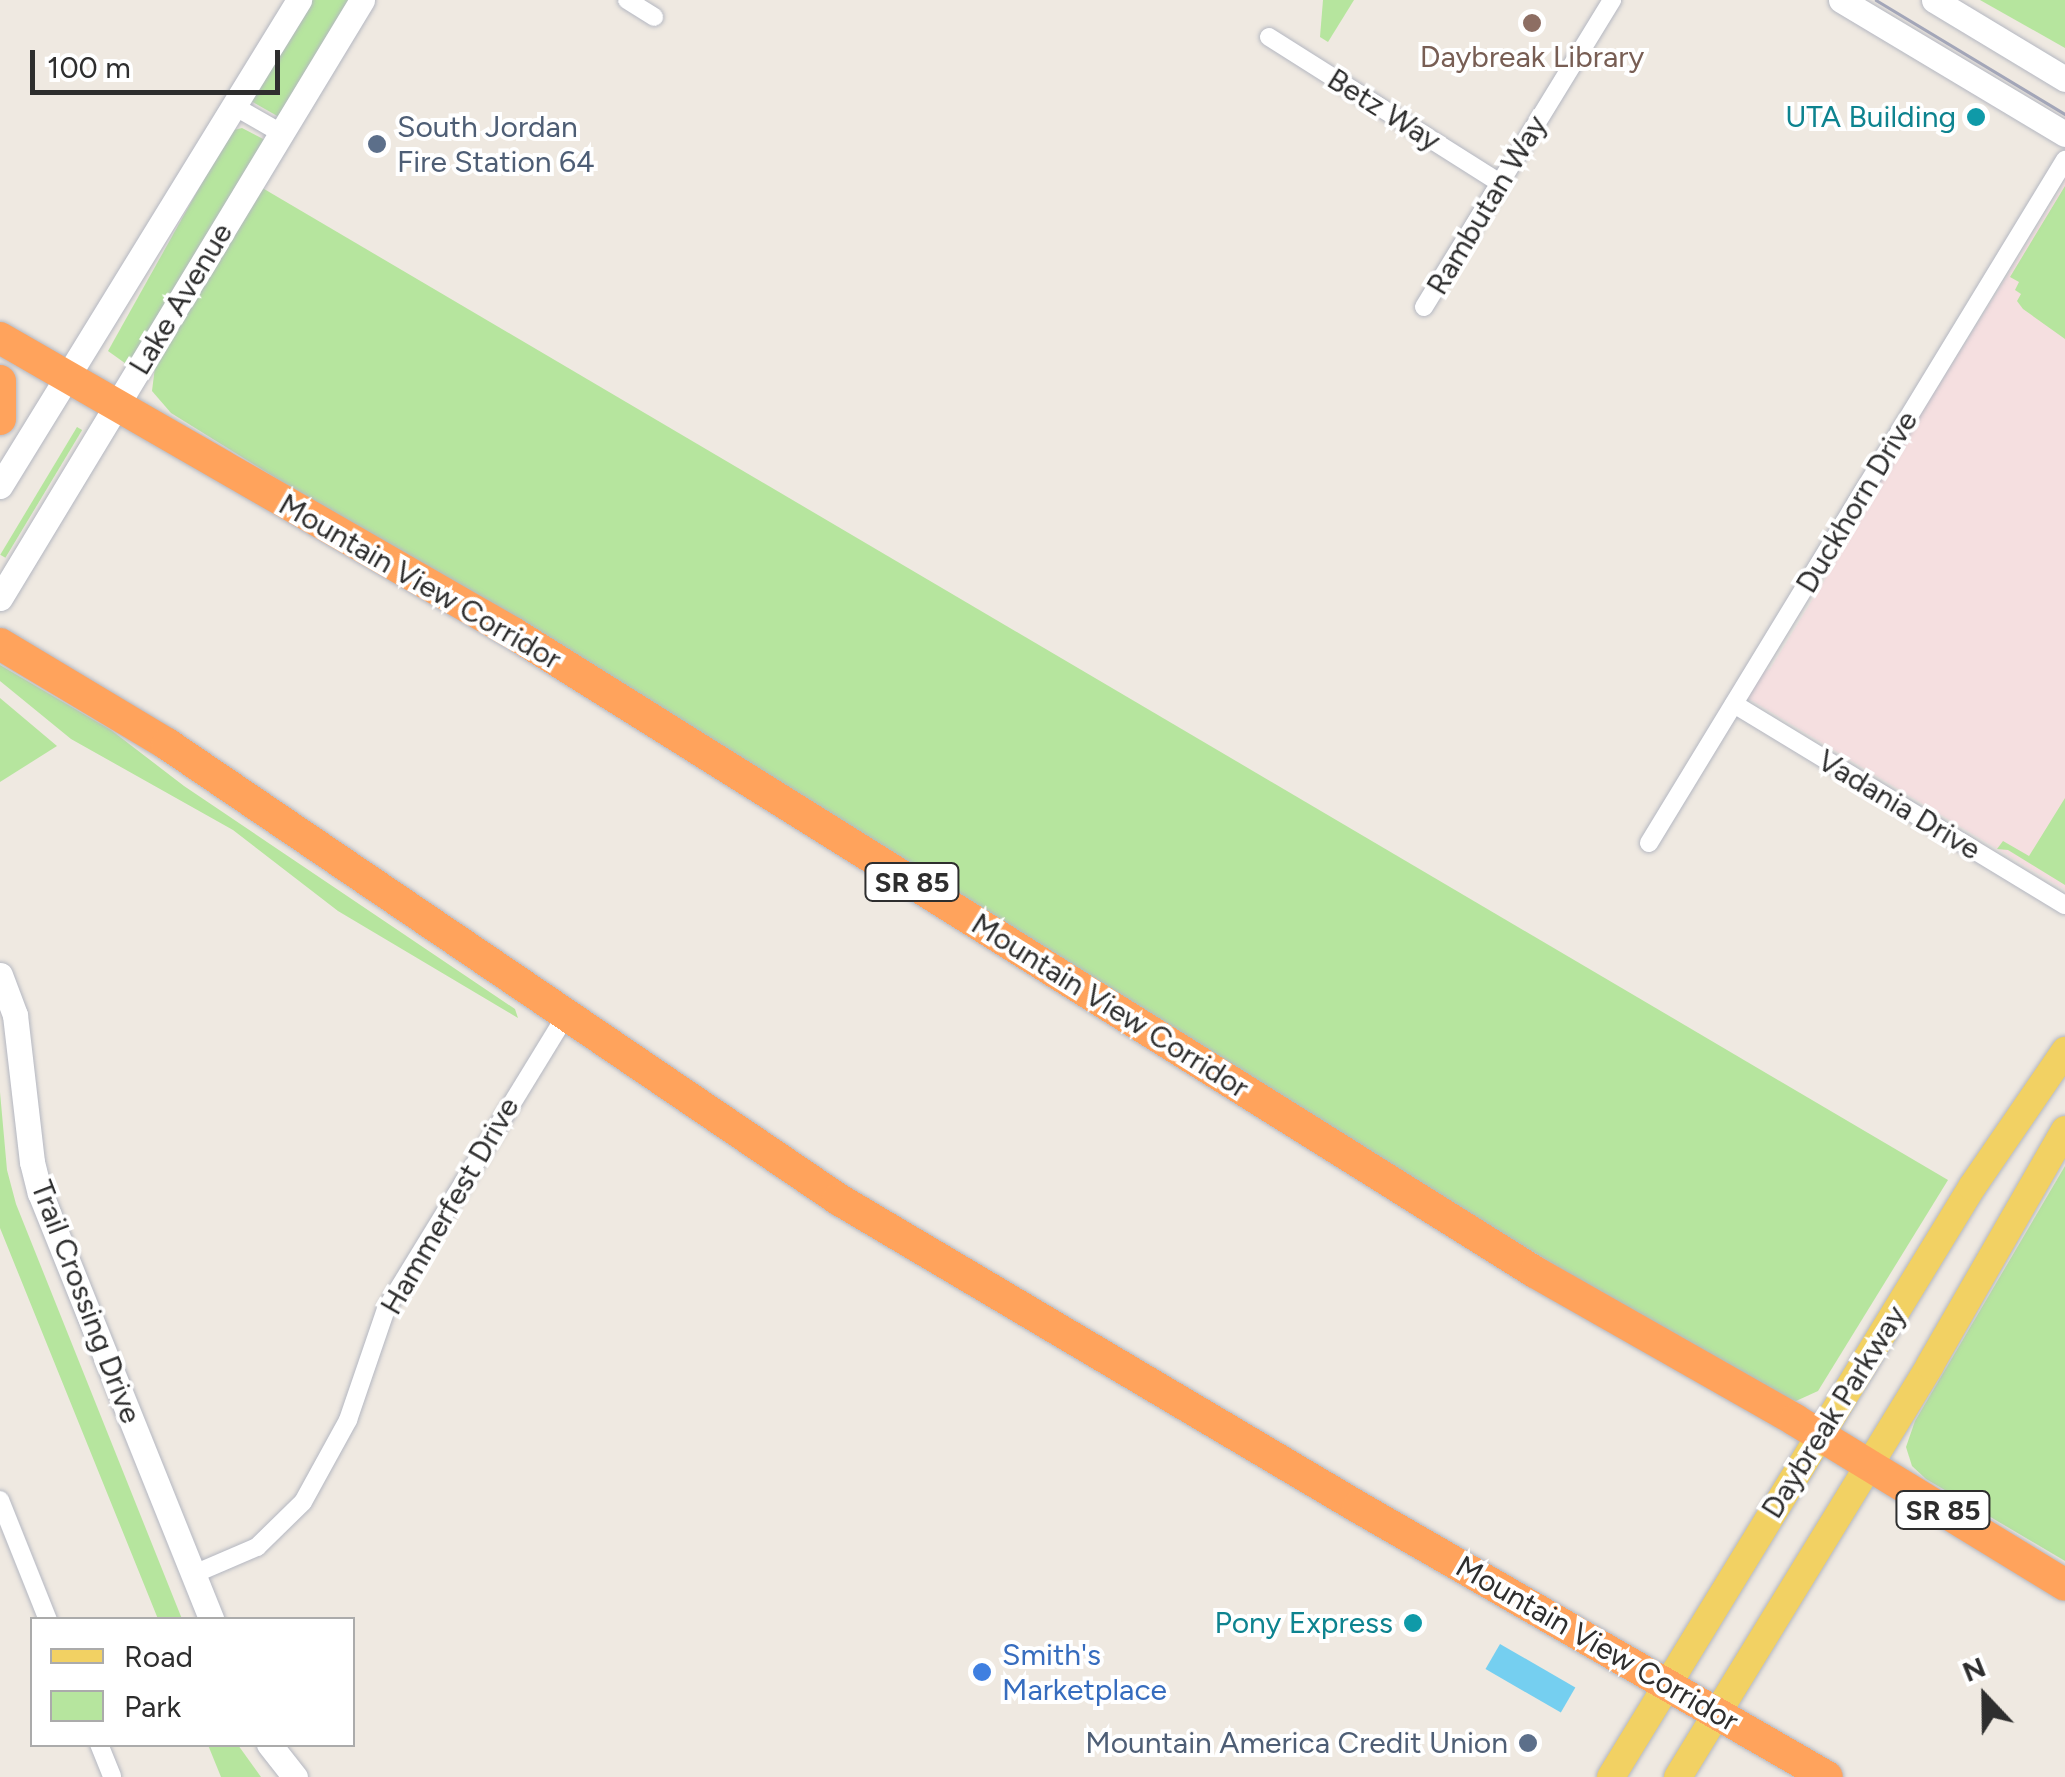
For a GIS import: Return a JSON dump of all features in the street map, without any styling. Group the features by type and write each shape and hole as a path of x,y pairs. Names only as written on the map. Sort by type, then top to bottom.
{"highway":[{"name":"Mountain View Corridor","path":"0,338 513,633 1535,1272 1820,1436 2065,1585"},
{"path":"0,381 0,419"},
{"name":"Mountain View Corridor","path":"0,644 167,744 838,1200 1358,1508 1826,1777"}],"main road":[{"name":"Daybreak Parkway","path":"1611,1777 1972,1187 2065,1051"},
{"name":"Daybreak Parkway","path":"1678,1777 1869,1465 2065,1130"}],"street":[{"name":"Lake Avenue","path":"0,486 299,0"},
{"name":"Lake Avenue","path":"0,598 362,0"},
{"path":"628,0 654,16"},
{"name":"Rambutan Way","path":"1424,307 1612,0"},
{"path":"1841,0 2065,134"},
{"path":"1934,0 2065,79"},
{"name":"Betz Way","path":"1269,37 1500,183"},
{"path":"234,106 281,133"},
{"name":"Duckhorn Drive","path":"1649,843 2065,160"},
{"name":"Vadania Drive","path":"1734,704 2065,904"},
{"name":"Trail Crossing Drive","path":"0,975 18,1028 32,1162 40,1194 211,1617"},
{"name":"Hammerfest Drive","path":"194,1574 257,1547 285,1524 303,1502 348,1420 386,1309 567,1014"},
{"path":"0,1500 47,1617"},
{"path":"99,1747 112,1777"},
{"path":"271,1747 296,1777"}],"shaded area":[{"path":"2065,183 2065,890 1746,697 1761,672 1770,669 1838,558 1837,549"}],"green space":[{"path":"312,0 351,0 279,117 251,101 252,94"},
{"path":"1323,0 1354,0 1328,42 1320,37"},
{"path":"1980,0 2065,0 2065,48"},
{"path":"242,128 265,140 129,366 108,351 213,163 234,130"},
{"path":"259,186 1948,1180 1818,1391 1796,1401 1727,1368 1324,1127 171,413 152,391 155,367"},
{"path":"2065,186 2065,339 2023,309 2017,301 2021,294 2015,290 2019,282 2010,277"},
{"path":"77,427 82,430 5,558 0,555"},
{"path":"0,665 111,730 184,786 515,1009 518,1018 338,911 233,830 71,739 0,681"},
{"path":"0,698 57,746 0,782"},
{"path":"2065,798 2065,885 2008,850 1997,849 2003,841 2029,856"},
{"path":"0,1092 7,1170 16,1204 181,1617 157,1617 0,1228"},
{"path":"2065,1166 2065,1561 1926,1479 1912,1466 1906,1447 1915,1421"},
{"path":"209,1747 239,1747 261,1777 221,1777"}],"water":[{"path":"1500,1644 1575,1688 1561,1713 1486,1669"}],"tram line":[{"path":"1876,0 2065,114"}],"place":[{"name":"Daybreak Library","path":"1532,23"},
{"name":"UTA Building","path":"1976,117"},
{"name":"South Jordan Fire Station 64","path":"377,144"},
{"name":"Pony Express","path":"1413,1623"},
{"name":"Smith's Marketplace","path":"982,1672"},
{"name":"Mountain America Credit Union","path":"1528,1743"}]}
